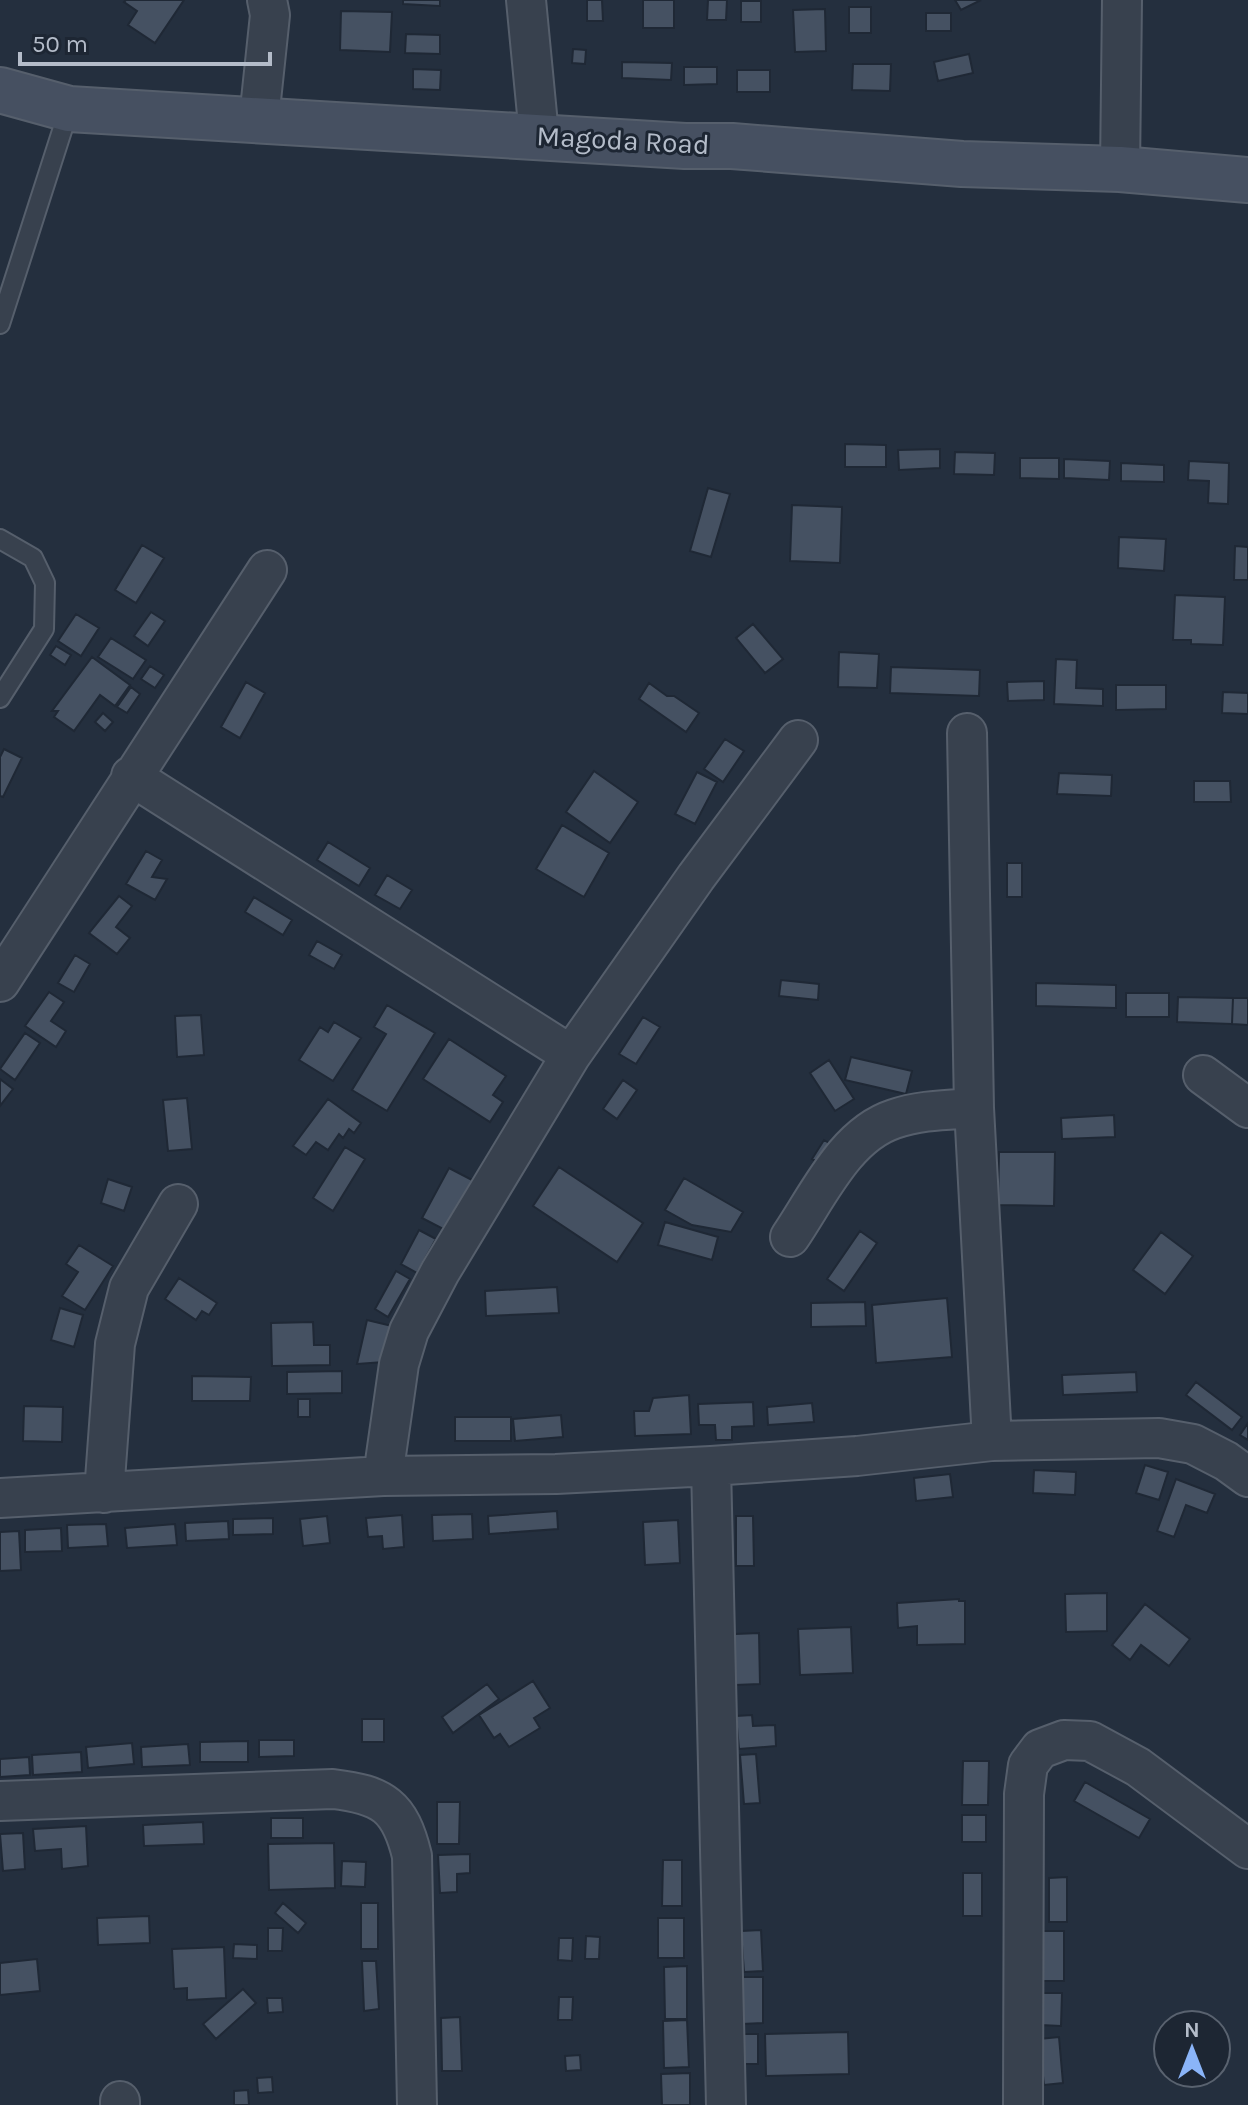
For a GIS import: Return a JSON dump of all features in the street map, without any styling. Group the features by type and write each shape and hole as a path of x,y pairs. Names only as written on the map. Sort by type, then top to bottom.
{"street":[{"path":"259,119 270,15 267,0"},
{"path":"526,0 539,135"},
{"path":"1120,169 1122,0"},
{"name":"Magoda Road","path":"0,90 69,109 685,146 732,146 962,164 1120,169 1248,180"},
{"path":"0,982 267,570"},
{"path":"967,733 974,1108 992,1441"},
{"path":"383,1476 399,1364 409,1331 461,1235 571,1055 696,877 798,740"},
{"path":"131,776 571,1055"},
{"path":"1203,1075 1248,1108"},
{"path":"790,1237 854,1143 871,1130 894,1119 927,1111 974,1108"},
{"path":"104,1493 115,1344 129,1288 178,1204"},
{"path":"0,1498 383,1476 556,1474 711,1466 857,1456 992,1441 1159,1438 1193,1444 1226,1461 1248,1477"},
{"path":"711,1466 726,2105"},
{"path":"1023,2105 1024,1794 1028,1765 1040,1749 1064,1740 1090,1741 1138,1767 1248,1849"},
{"path":"0,1801 333,1789 362,1793 389,1807 405,1829 412,1856 417,2105"}],"lane":[{"path":"0,324 69,109"},
{"path":"0,539 33,558 45,583 44,629 0,698"}],"building":[{"path":"184,0 155,43 128,25 137,11 124,2"},
{"path":"403,0 440,0 440,6 403,4"},
{"path":"587,0 602,0 603,21 587,21"},
{"path":"643,0 674,0 674,28 643,28"},
{"path":"708,0 727,0 726,20 707,20"},
{"path":"955,0 981,0 961,10"},
{"path":"741,1 761,1 761,22 741,22"},
{"path":"849,7 871,7 871,33 849,33"},
{"path":"825,9 826,51 795,52 793,10"},
{"path":"341,11 392,12 390,52 340,50"},
{"path":"926,13 951,13 951,31 926,31"},
{"path":"406,34 440,35 440,54 405,53"},
{"path":"573,49 586,50 585,64 572,63"},
{"path":"969,54 973,73 938,81 934,62"},
{"path":"622,62 672,63 671,80 622,78"},
{"path":"853,64 891,64 890,91 852,90"},
{"path":"684,67 717,67 717,84 684,85"},
{"path":"413,69 441,70 440,90 413,89"},
{"path":"737,70 770,70 770,92 737,92"},
{"path":"845,444 886,445 886,467 845,467"},
{"path":"940,449 940,468 899,470 898,450"},
{"path":"955,452 995,453 994,475 954,474"},
{"path":"1020,458 1059,458 1059,479 1020,478"},
{"path":"1064,459 1110,461 1109,480 1064,478"},
{"path":"1189,461 1229,463 1228,504 1208,503 1209,481 1188,480"},
{"path":"1121,463 1164,465 1164,482 1121,481"},
{"path":"708,488 730,494 711,557 690,551"},
{"path":"792,505 842,507 840,563 790,561"},
{"path":"1119,537 1166,539 1164,571 1118,568"},
{"path":"142,545 164,558 136,603 115,590"},
{"path":"1235,546 1248,547 1248,580 1234,580"},
{"path":"1175,595 1225,597 1223,645 1173,640"},
{"path":"151,612 165,621 148,646 134,636"},
{"path":"76,614 99,628 81,656 58,641"},
{"path":"753,624 783,659 765,673 736,638"},
{"path":"111,638 146,660 133,679 98,657"},
{"path":"56,646 71,655 65,665 50,655"},
{"path":"839,652 879,654 877,688 838,687"},
{"path":"92,657 130,685 115,706 100,695 74,731 54,717 58,711 52,711"},
{"path":"1056,659 1077,660 1076,688 1103,689 1103,706 1054,704"},
{"path":"150,666 164,675 155,688 141,679"},
{"path":"891,667 980,670 979,696 890,693"},
{"path":"1044,681 1044,700 1008,701 1007,682"},
{"path":"246,682 265,693 240,738 221,727"},
{"path":"649,683 699,713 686,732 639,699"},
{"path":"1116,685 1166,685 1166,709 1116,710"},
{"path":"131,687 140,694 127,713 117,707"},
{"path":"1223,692 1248,693 1248,714 1222,713"},
{"path":"103,713 113,722 105,731 95,722"},
{"path":"725,739 744,751 723,782 704,769"},
{"path":"4,749 22,758 3,797 0,796 0,757"},
{"path":"594,771 638,802 610,843 566,812"},
{"path":"697,772 717,782 695,824 675,814"},
{"path":"1059,773 1112,775 1111,796 1057,794"},
{"path":"1194,781 1230,781 1231,802 1194,802"},
{"path":"562,825 609,853 584,897 536,869"},
{"path":"328,842 370,868 359,886 317,860"},
{"path":"146,851 162,860 152,877 167,879 155,900 126,884"},
{"path":"1007,863 1022,863 1022,897 1007,897"},
{"path":"387,875 412,890 400,909 375,895"},
{"path":"119,896 132,906 116,927 130,938 117,954 89,933"},
{"path":"254,897 292,920 283,935 245,912"},
{"path":"317,941 342,955 334,969 309,955"},
{"path":"75,955 90,964 74,992 58,983"},
{"path":"781,980 819,984 818,1000 779,996"},
{"path":"1036,983 1116,985 1116,1008 1036,1006"},
{"path":"49,992 64,1002 51,1021 66,1031 56,1047 25,1026"},
{"path":"1126,993 1169,993 1169,1017 1126,1017"},
{"path":"1178,997 1233,998 1232,1024 1177,1022"},
{"path":"1233,998 1248,998 1248,1025 1232,1024"},
{"path":"387,1005 435,1033 387,1111 352,1090 386,1034 374,1027"},
{"path":"201,1015 204,1055 177,1057 175,1016"},
{"path":"643,1017 660,1027 636,1064 619,1054"},
{"path":"334,1022 361,1038 333,1081 299,1060 320,1027 328,1032"},
{"path":"25,1033 40,1043 15,1080 0,1069"},
{"path":"449,1039 506,1076 493,1095 503,1102 490,1122 423,1079"},
{"path":"851,1057 912,1071 906,1094 845,1080"},
{"path":"829,1060 854,1099 835,1111 810,1073"},
{"path":"0,1079 13,1089 0,1106"},
{"path":"623,1080 637,1090 617,1119 603,1109"},
{"path":"187,1098 192,1149 168,1151 163,1100"},
{"path":"328,1099 361,1123 354,1133 349,1129 343,1138 339,1134 328,1150 316,1142 306,1155 293,1146"},
{"path":"1114,1115 1115,1137 1062,1139 1061,1118"},
{"path":"824,1140 839,1149 829,1168 812,1159"},
{"path":"345,1147 365,1159 333,1211 313,1198"},
{"path":"999,1152 1055,1152 1054,1206 998,1205"},
{"path":"559,1167 643,1223 617,1262 533,1206"},
{"path":"449,1168 474,1181 447,1231 422,1218"},
{"path":"684,1178 743,1212 731,1232 692,1225 665,1210"},
{"path":"108,1179 132,1187 124,1211 101,1203"},
{"path":"665,1222 718,1237 712,1260 658,1245"},
{"path":"419,1230 436,1239 417,1273 401,1264"},
{"path":"860,1231 877,1243 844,1291 827,1279"},
{"path":"1161,1232 1193,1256 1165,1294 1133,1270"},
{"path":"79,1245 113,1266 85,1310 62,1296 78,1272 66,1264"},
{"path":"396,1271 410,1279 388,1317 375,1309"},
{"path":"179,1278 217,1303 209,1315 202,1311 196,1320 165,1299"},
{"path":"557,1287 559,1313 486,1316 485,1291"},
{"path":"947,1298 952,1357 876,1363 872,1305"},
{"path":"865,1302 866,1326 811,1327 811,1303"},
{"path":"60,1308 83,1315 74,1347 51,1340"},
{"path":"367,1320 392,1326 384,1362 357,1364"},
{"path":"313,1322 314,1345 330,1345 330,1365 272,1366 271,1323"},
{"path":"342,1371 342,1393 287,1394 287,1372"},
{"path":"1136,1372 1137,1392 1063,1395 1062,1375"},
{"path":"192,1376 251,1377 250,1401 192,1401"},
{"path":"1196,1382 1242,1417 1232,1430 1186,1395"},
{"path":"689,1395 691,1434 635,1436 634,1411 649,1411 653,1398"},
{"path":"298,1399 310,1399 310,1417 298,1417"},
{"path":"753,1402 754,1426 732,1427 732,1440 716,1440 715,1425 699,1425 698,1404"},
{"path":"812,1403 814,1422 768,1425 767,1407"},
{"path":"24,1406 63,1407 62,1442 23,1441"},
{"path":"561,1415 563,1437 515,1441 513,1419"},
{"path":"455,1417 511,1417 511,1441 455,1441"},
{"path":"1248,1423 1248,1440 1240,1435"},
{"path":"1145,1465 1168,1472 1159,1500 1136,1493"},
{"path":"1034,1470 1076,1472 1075,1495 1033,1493"},
{"path":"950,1474 953,1497 916,1501 914,1478"},
{"path":"1176,1479 1215,1494 1207,1513 1186,1505 1174,1537 1157,1531"},
{"path":"557,1511 558,1529 489,1534 488,1516"},
{"path":"472,1514 473,1539 433,1541 432,1515"},
{"path":"402,1515 404,1547 383,1549 382,1536 368,1537 366,1518"},
{"path":"327,1516 330,1543 303,1546 300,1519"},
{"path":"736,1516 753,1516 754,1566 736,1566"},
{"path":"273,1518 273,1534 233,1535 233,1519"},
{"path":"678,1520 680,1563 645,1565 643,1522"},
{"path":"228,1521 229,1539 186,1541 185,1523"},
{"path":"106,1524 108,1546 68,1548 67,1525"},
{"path":"175,1524 177,1545 127,1548 125,1528"},
{"path":"61,1528 62,1551 25,1552 25,1530"},
{"path":"19,1531 21,1570 0,1571 0,1532"},
{"path":"1107,1593 1107,1631 1066,1632 1065,1594"},
{"path":"965,1601 965,1644 917,1645 917,1626 898,1628 897,1603"},
{"path":"1145,1604 1190,1639 1169,1666 1141,1645 1130,1660 1112,1645"},
{"path":"851,1627 853,1673 800,1675 798,1629"},
{"path":"759,1633 760,1684 735,1685 735,1634"},
{"path":"533,1681 550,1708 534,1718 540,1728 509,1747 500,1734 494,1738 479,1715"},
{"path":"487,1684 499,1699 453,1733 442,1717"},
{"path":"752,1715 753,1726 775,1725 776,1746 739,1749 736,1716"},
{"path":"362,1719 384,1719 384,1742 362,1742"},
{"path":"259,1740 294,1740 294,1756 259,1757"},
{"path":"248,1741 248,1762 200,1762 200,1742"},
{"path":"132,1743 134,1764 88,1768 86,1747"},
{"path":"188,1744 190,1765 142,1767 141,1747"},
{"path":"81,1752 82,1772 33,1775 32,1755"},
{"path":"756,1754 760,1803 744,1804 740,1755"},
{"path":"29,1757 30,1775 0,1777 0,1759"},
{"path":"963,1761 989,1761 988,1805 962,1805"},
{"path":"1085,1782 1150,1819 1139,1838 1074,1801"},
{"path":"437,1802 460,1802 459,1844 437,1844"},
{"path":"962,1815 986,1815 986,1842 962,1842"},
{"path":"271,1818 303,1818 303,1838 271,1838"},
{"path":"203,1822 204,1844 144,1846 143,1825"},
{"path":"86,1826 88,1866 62,1869 61,1849 35,1851 33,1829"},
{"path":"23,1833 25,1869 3,1871 0,1834"},
{"path":"334,1843 335,1888 269,1890 268,1844"},
{"path":"470,1854 470,1873 457,1874 457,1892 440,1893 438,1855"},
{"path":"663,1860 682,1860 682,1906 662,1906"},
{"path":"342,1861 366,1862 365,1887 341,1886"},
{"path":"963,1873 982,1873 982,1916 963,1916"},
{"path":"1067,1877 1067,1922 1049,1922 1049,1878"},
{"path":"283,1903 306,1923 298,1933 275,1913"},
{"path":"361,1903 378,1903 378,1949 361,1949"},
{"path":"149,1916 150,1943 98,1945 97,1918"},
{"path":"658,1918 684,1918 684,1958 658,1958"},
{"path":"268,1928 283,1928 282,1951 268,1951"},
{"path":"761,1930 763,1971 744,1972 741,1931"},
{"path":"1041,1931 1064,1931 1064,1981 1042,1981"},
{"path":"586,1936 600,1937 599,1959 585,1959"},
{"path":"559,1938 573,1938 572,1961 558,1960"},
{"path":"234,1944 257,1945 257,1959 233,1958"},
{"path":"224,1947 226,1998 187,2000 187,1988 174,1989 172,1949"},
{"path":"37,1959 40,1991 0,1995 0,1963"},
{"path":"362,1961 376,1961 379,2009 364,2011"},
{"path":"687,1966 687,2019 665,2019 664,1967"},
{"path":"741,1977 763,1977 763,2023 742,2024"},
{"path":"243,1989 256,2003 216,2039 203,2024"},
{"path":"1041,1993 1062,1993 1061,2026 1040,2025"},
{"path":"559,1997 573,1997 572,2020 558,2020"},
{"path":"267,1998 282,1998 283,2012 268,2013"},
{"path":"460,2017 462,2071 442,2071 441,2018"},
{"path":"687,2020 689,2067 664,2068 663,2021"},
{"path":"848,2032 849,2074 766,2076 765,2034"},
{"path":"742,2034 758,2034 758,2064 741,2064"},
{"path":"1059,2037 1063,2083 1044,2085 1039,2039"},
{"path":"580,2055 581,2070 566,2071 565,2056"},
{"path":"690,2073 690,2105 662,2105 661,2074"},
{"path":"272,2077 273,2092 258,2093 257,2078"},
{"path":"248,2090 249,2105 234,2105 234,2091"}]}
